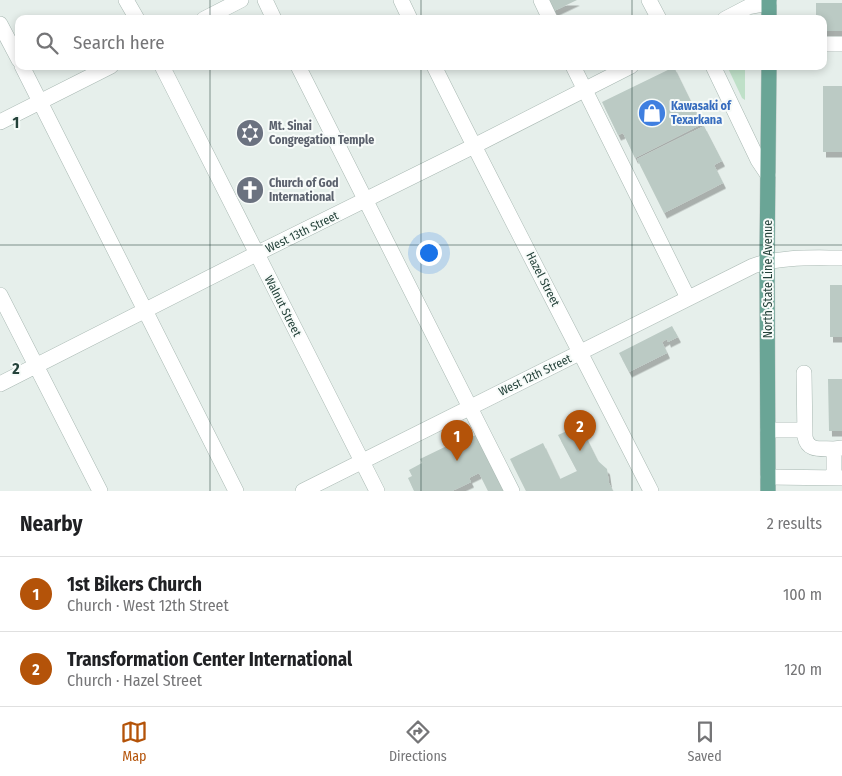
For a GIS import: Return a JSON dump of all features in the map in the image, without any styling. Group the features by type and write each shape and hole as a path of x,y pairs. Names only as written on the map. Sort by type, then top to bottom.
{"main road":[{"path":"769,2 769,15"},
{"name":"North State Line Avenue","path":"768,484 767,261 769,70"}],"street":[{"path":"126,0 135,15"},
{"path":"212,15 241,0"},
{"path":"264,0 272,15"},
{"path":"401,0 408,15"},
{"path":"541,0 548,15"},
{"path":"649,0 656,15"},
{"path":"733,15 748,7 769,2"},
{"path":"0,24 15,52"},
{"path":"827,44 842,44"},
{"path":"24,70 236,491"},
{"path":"0,122 103,70"},
{"name":"Walnut Street","path":"164,70 377,491"},
{"path":"300,70 512,491"},
{"name":"Hazel Street","path":"436,70 651,491"},
{"path":"575,70 688,298"},
{"name":"West 13th Street","path":"0,384 622,70"},
{"path":"715,70 758,160 768,174"},
{"name":"West 12th Street","path":"303,491 748,268 767,261 791,258 842,258"},
{"path":"0,295 100,491"},
{"path":"768,484 838,478 838,449 814,448 806,443 804,373"},
{"path":"768,430 805,430"}],"green space":[{"path":"729,70 745,70 745,100 742,98"}],"building":[{"path":"549,0 577,0 554,11"},
{"path":"816,3 842,3 842,31 827,31 827,15 816,15"},
{"name":"Kawasaki of Texarkana","path":"668,70 675,70 702,124 635,158 623,133 618,135 602,102"},
{"path":"823,86 842,86 842,152 823,152"},
{"path":"704,126 722,161 714,165 723,183 664,213 637,159"},
{"path":"830,285 842,285 842,337 830,337"},
{"path":"672,326 678,337 668,342 667,339 662,342 667,353 629,372 619,353"},
{"path":"828,379 842,379 842,431 829,431"},
{"path":"580,425 598,461 607,469 609,483 613,491 526,491 510,459 543,443 560,479 577,471 558,435"},
{"path":"480,433 508,491 488,491 479,473 469,478 471,482 452,491 414,491 408,478 412,476 409,470 422,463 420,459 453,443 454,445"}],"place":[{"name":"Kawasaki of Texarkana","path":"652,113"},
{"name":"Mt. Sinai Congregation Temple","path":"250,133"},
{"name":"Church of God International","path":"250,190"},
{"name":"Transformation Center International","path":"580,451"},
{"name":"1st Bikers Church","path":"457,461"}]}
